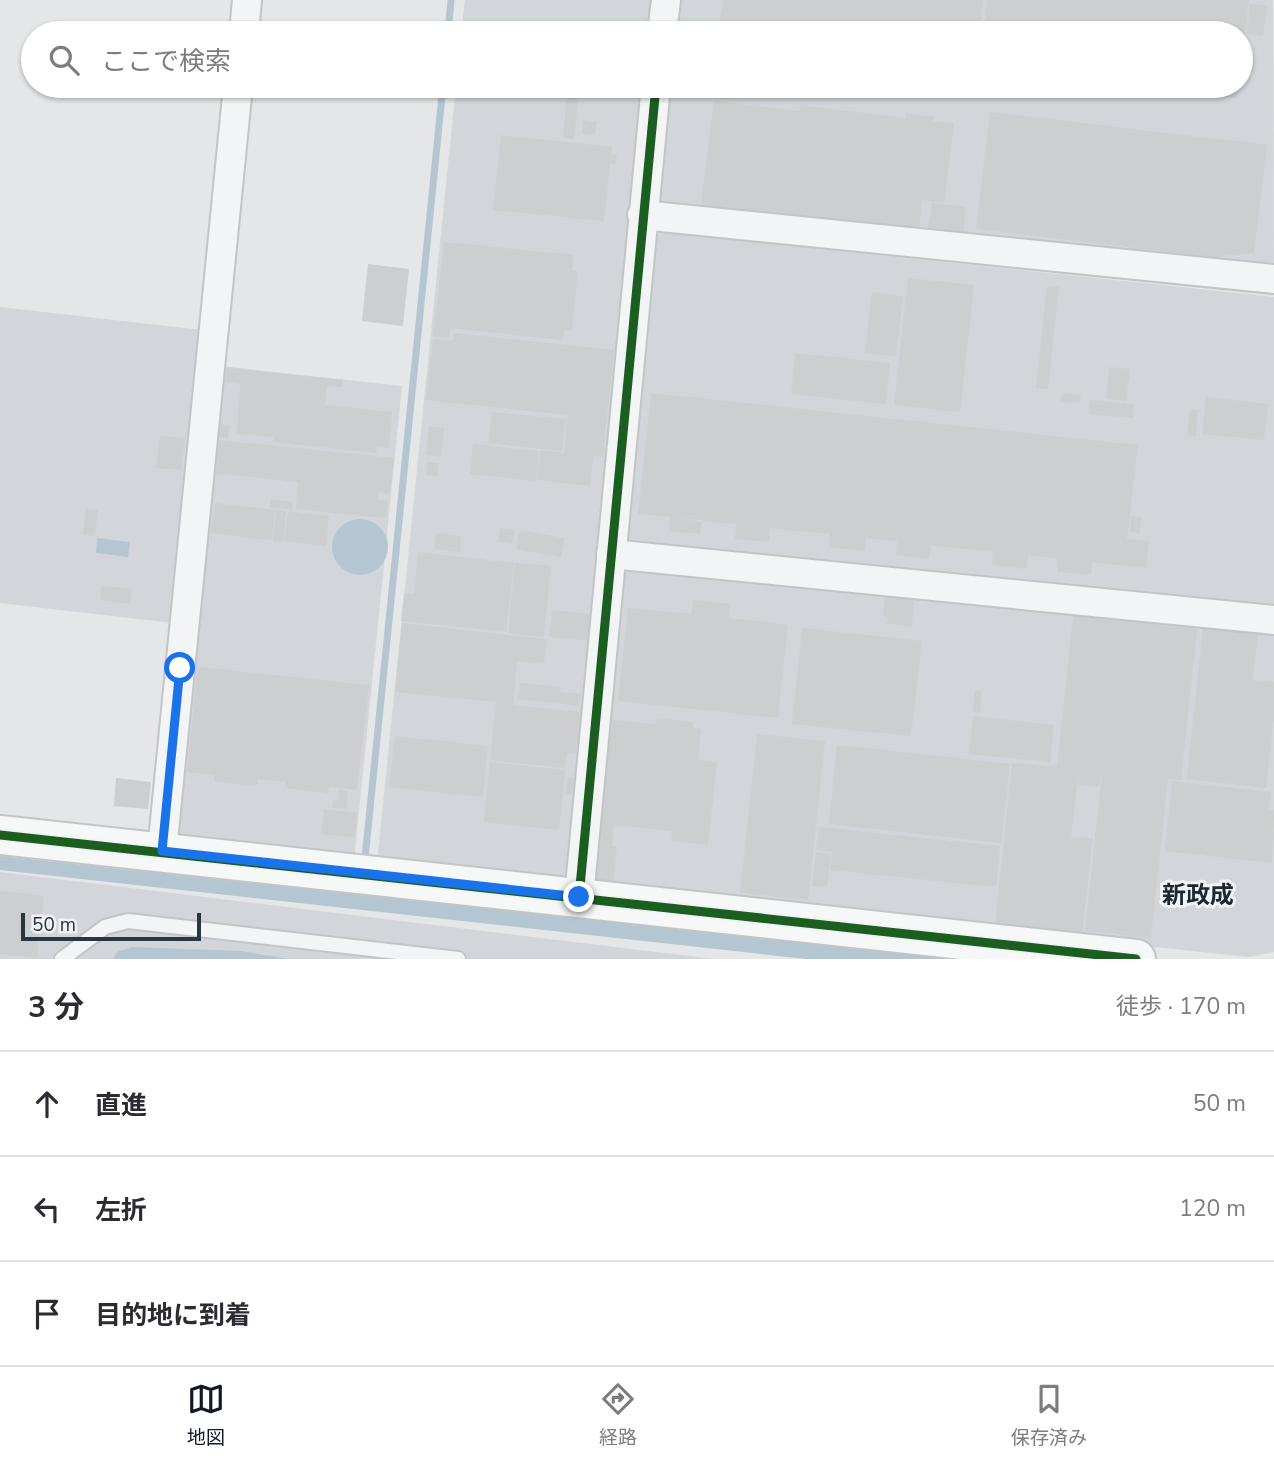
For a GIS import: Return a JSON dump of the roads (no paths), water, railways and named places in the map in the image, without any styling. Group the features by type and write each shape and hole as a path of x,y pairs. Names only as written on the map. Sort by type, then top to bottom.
{"street":[{"path":"245,21 247,0"},
{"path":"663,21 666,0"},
{"path":"162,851 238,98"},
{"path":"579,897 655,98"},
{"path":"642,215 1274,279"},
{"path":"611,554 1274,620"},
{"path":"0,835 1136,959"}],"lane":[{"path":"62,959 105,927 128,921 458,959"}],"water":[{"path":"360,519 375,524 383,532 388,547 383,562 375,570 360,575 345,570 337,562 332,547 337,532 345,524"},
{"path":"97,538 130,542 128,557 96,553"},
{"path":"0,856 957,959 806,959 0,870"},
{"path":"132,947 241,951 289,959 113,959 117,952"}],"waterway":[{"path":"449,21 451,0"},
{"path":"365,858 442,98"}],"district":[{"name":"新政成","path":"1198,895"}]}
